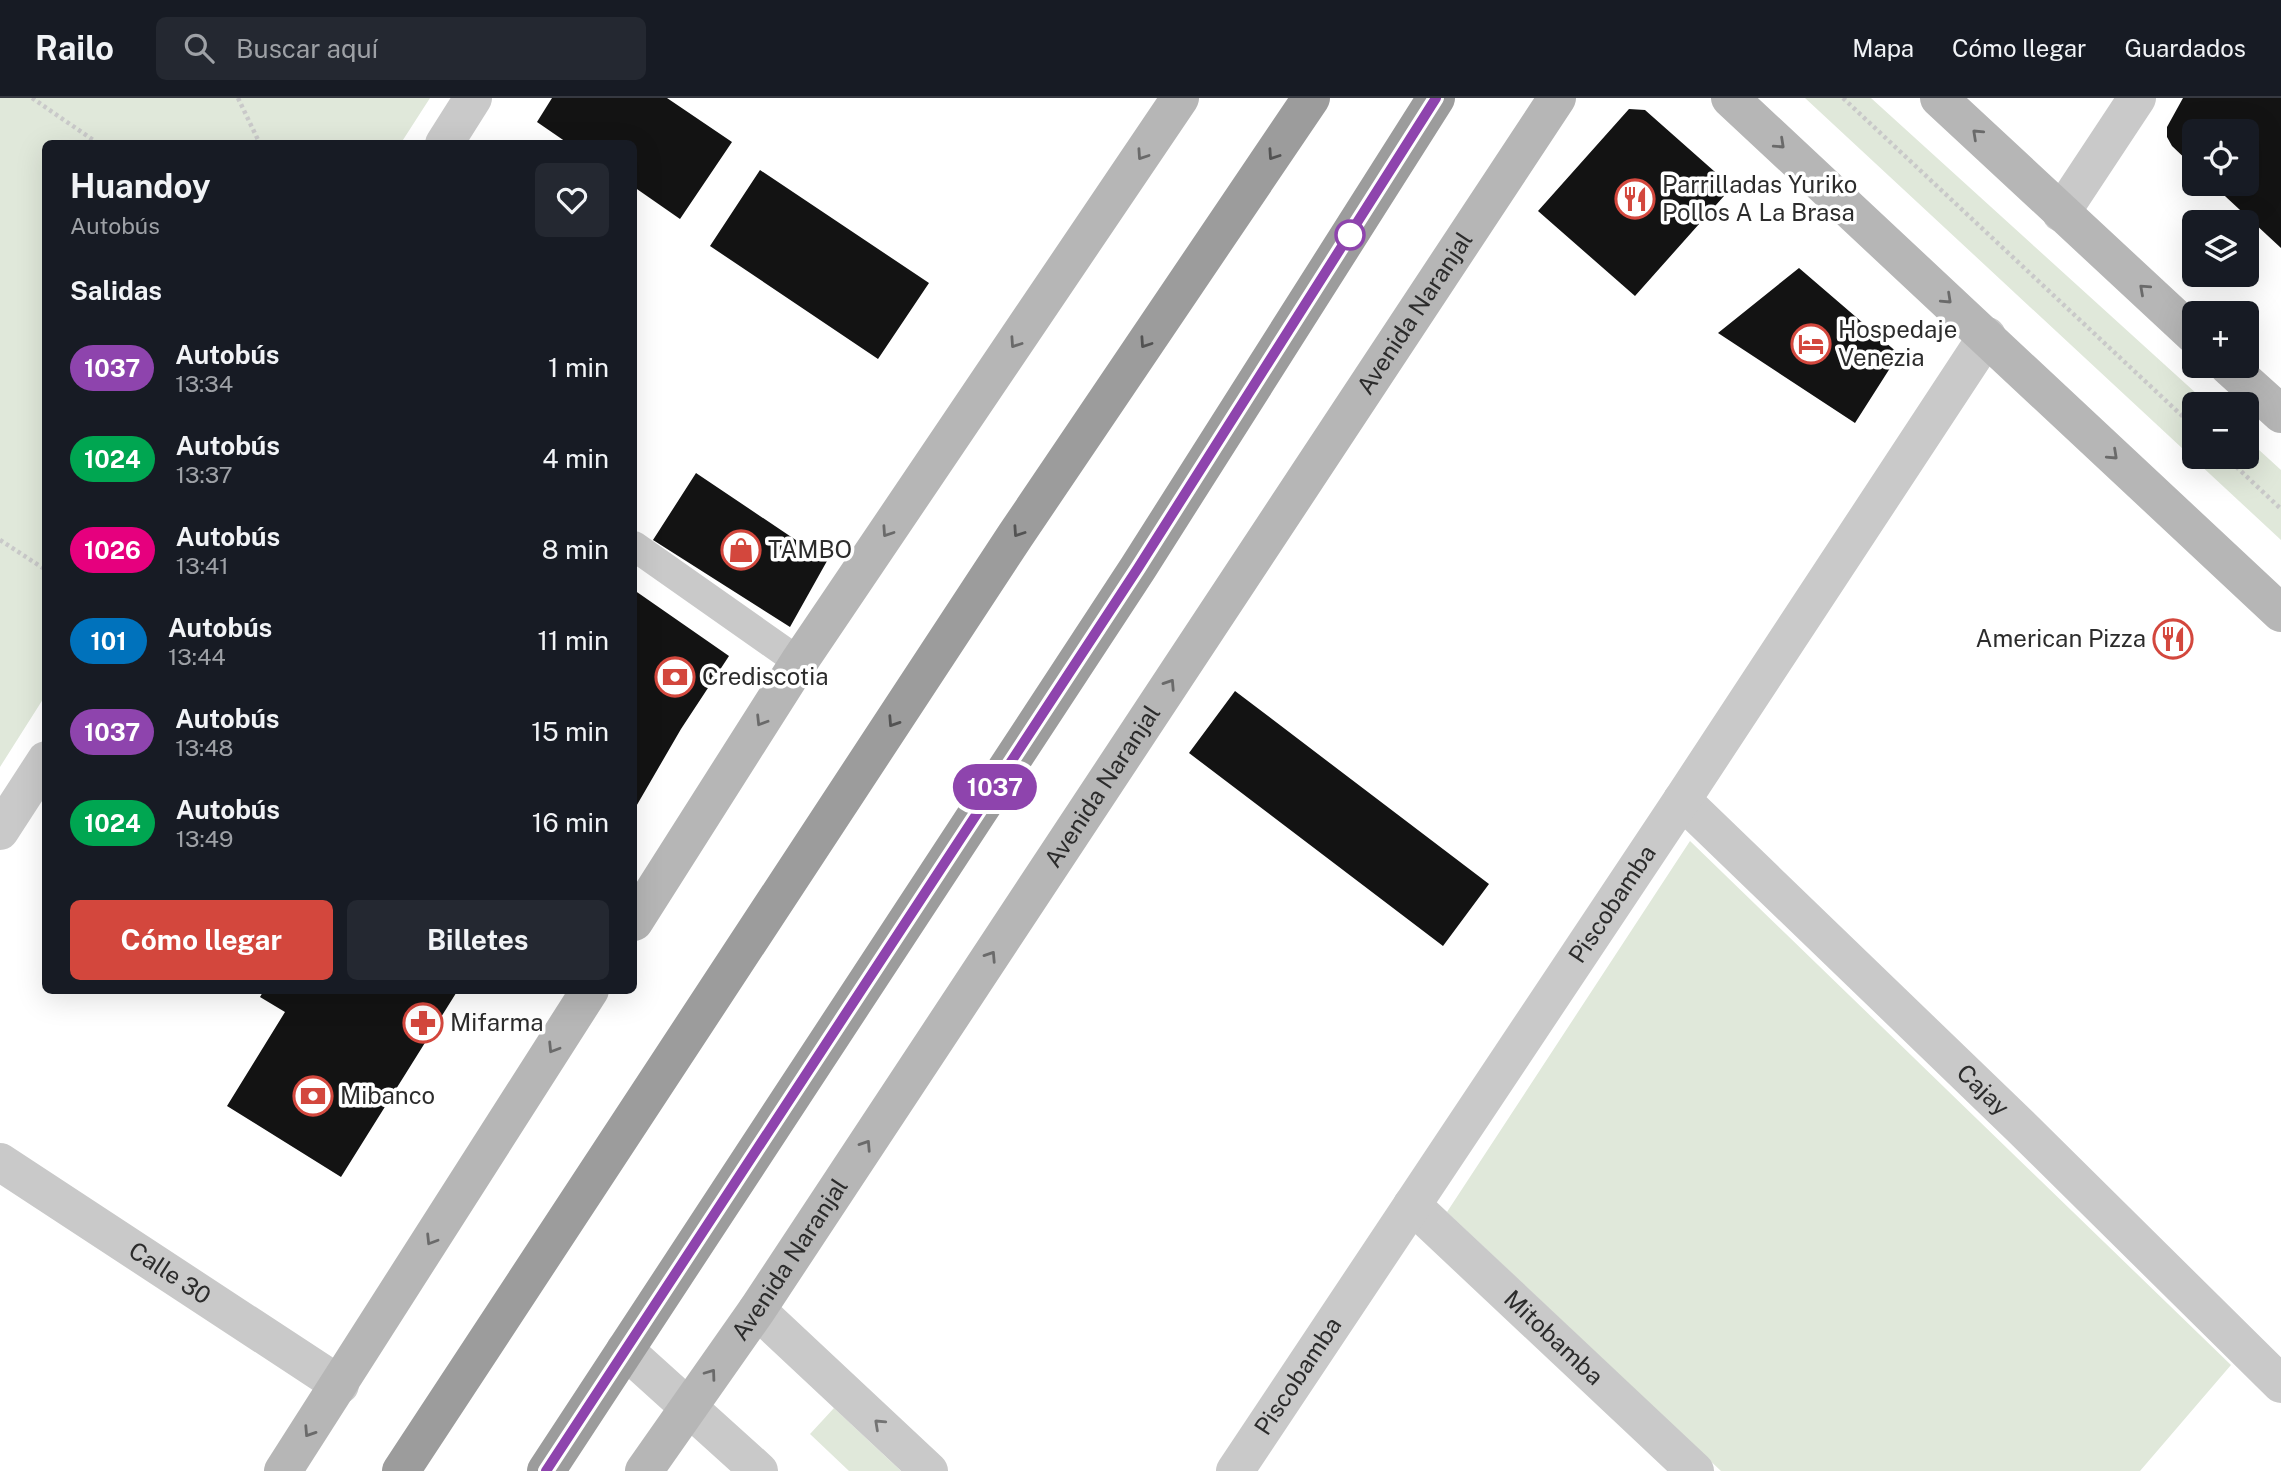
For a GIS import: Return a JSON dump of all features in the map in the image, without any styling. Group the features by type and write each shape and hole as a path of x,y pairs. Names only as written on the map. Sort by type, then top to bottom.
{"highway":[{"path":"401,1471 1015,536 1311,98"},
{"path":"546,1471 1131,580 1436,98"}],"main road":[{"path":"637,917 799,662 1180,98"},
{"name":"Avenida Naranjal","path":"644,1471 757,1310 1557,98"},
{"path":"1730,98 2281,613"},
{"path":"1939,98 2182,324"},
{"path":"2241,378 2281,414"},
{"path":"283,1471 587,994"}],"street":[{"path":"447,140 473,98"},
{"path":"2061,213 2137,98"},
{"name":"Piscobamba","path":"1235,1471 1987,336"},
{"path":"0,831 42,766"},
{"name":"Cajay","path":"1682,800 2020,1126 2281,1384"},
{"name":"Calle 30","path":"0,1162 340,1385"},
{"name":"Mitobamba","path":"1412,1205 1695,1471"},
{"path":"757,1310 929,1471"},
{"path":"625,1350 759,1471"}],"lane":[{"path":"637,548 799,662"}],"path":[{"path":"32,98 93,140"},
{"path":"238,98 258,140"},
{"path":"1843,98 2182,416"},
{"path":"2239,469 2281,509"},
{"path":"0,540 42,567"}],"shaded area":[{"path":"0,98 430,98 403,140 42,140 42,701 0,767"},
{"path":"1805,98 1871,98 2195,392 2182,392 2182,448"},
{"path":"2259,450 2281,470 2281,540 2205,469 2259,469"},
{"path":"1690,841 2231,1365 2140,1471 1721,1471 1447,1212"},
{"path":"834,1408 901,1471 849,1471 810,1434"}],"building":[{"path":"552,98 667,98 732,142 680,219 637,189 637,140 563,140 537,122"},
{"path":"2183,98 2281,98 2281,248 2259,228 2259,210 2240,210 2225,196 2259,196 2259,119 2182,119 2182,156 2167,137 2167,127"},
{"name":"Parrilladas Yuriko Pollos A La Brasa","path":"1629,109 1645,110 1732,187 1635,296 1538,211"},
{"path":"760,170 929,283 878,359 710,246"},
{"name":"Hospedaje Venezia","path":"1799,268 1899,354 1855,423 1718,333"},
{"name":"TAMBO","path":"696,473 827,561 790,627 653,540"},
{"name":"Crediscotia","path":"637,592 729,656 681,729 637,805"},
{"path":"1235,691 1489,884 1443,946 1189,753"},
{"name":"Mibanco","path":"262,994 455,994 341,1177 227,1106 285,1012 260,997"}],"bus line":[{"name":"1037","path":"546,1471 1138,568 1436,98"}],"place":[{"name":"Parrilladas Yuriko Pollos A La Brasa","path":"1635,199"},
{"name":"Hospedaje Venezia","path":"1811,344"},
{"name":"TAMBO","path":"741,550"},
{"name":"American Pizza","path":"2173,639"},
{"name":"Crediscotia","path":"675,677"},
{"name":"Mifarma","path":"423,1023"},
{"name":"Mibanco","path":"313,1096"}]}
